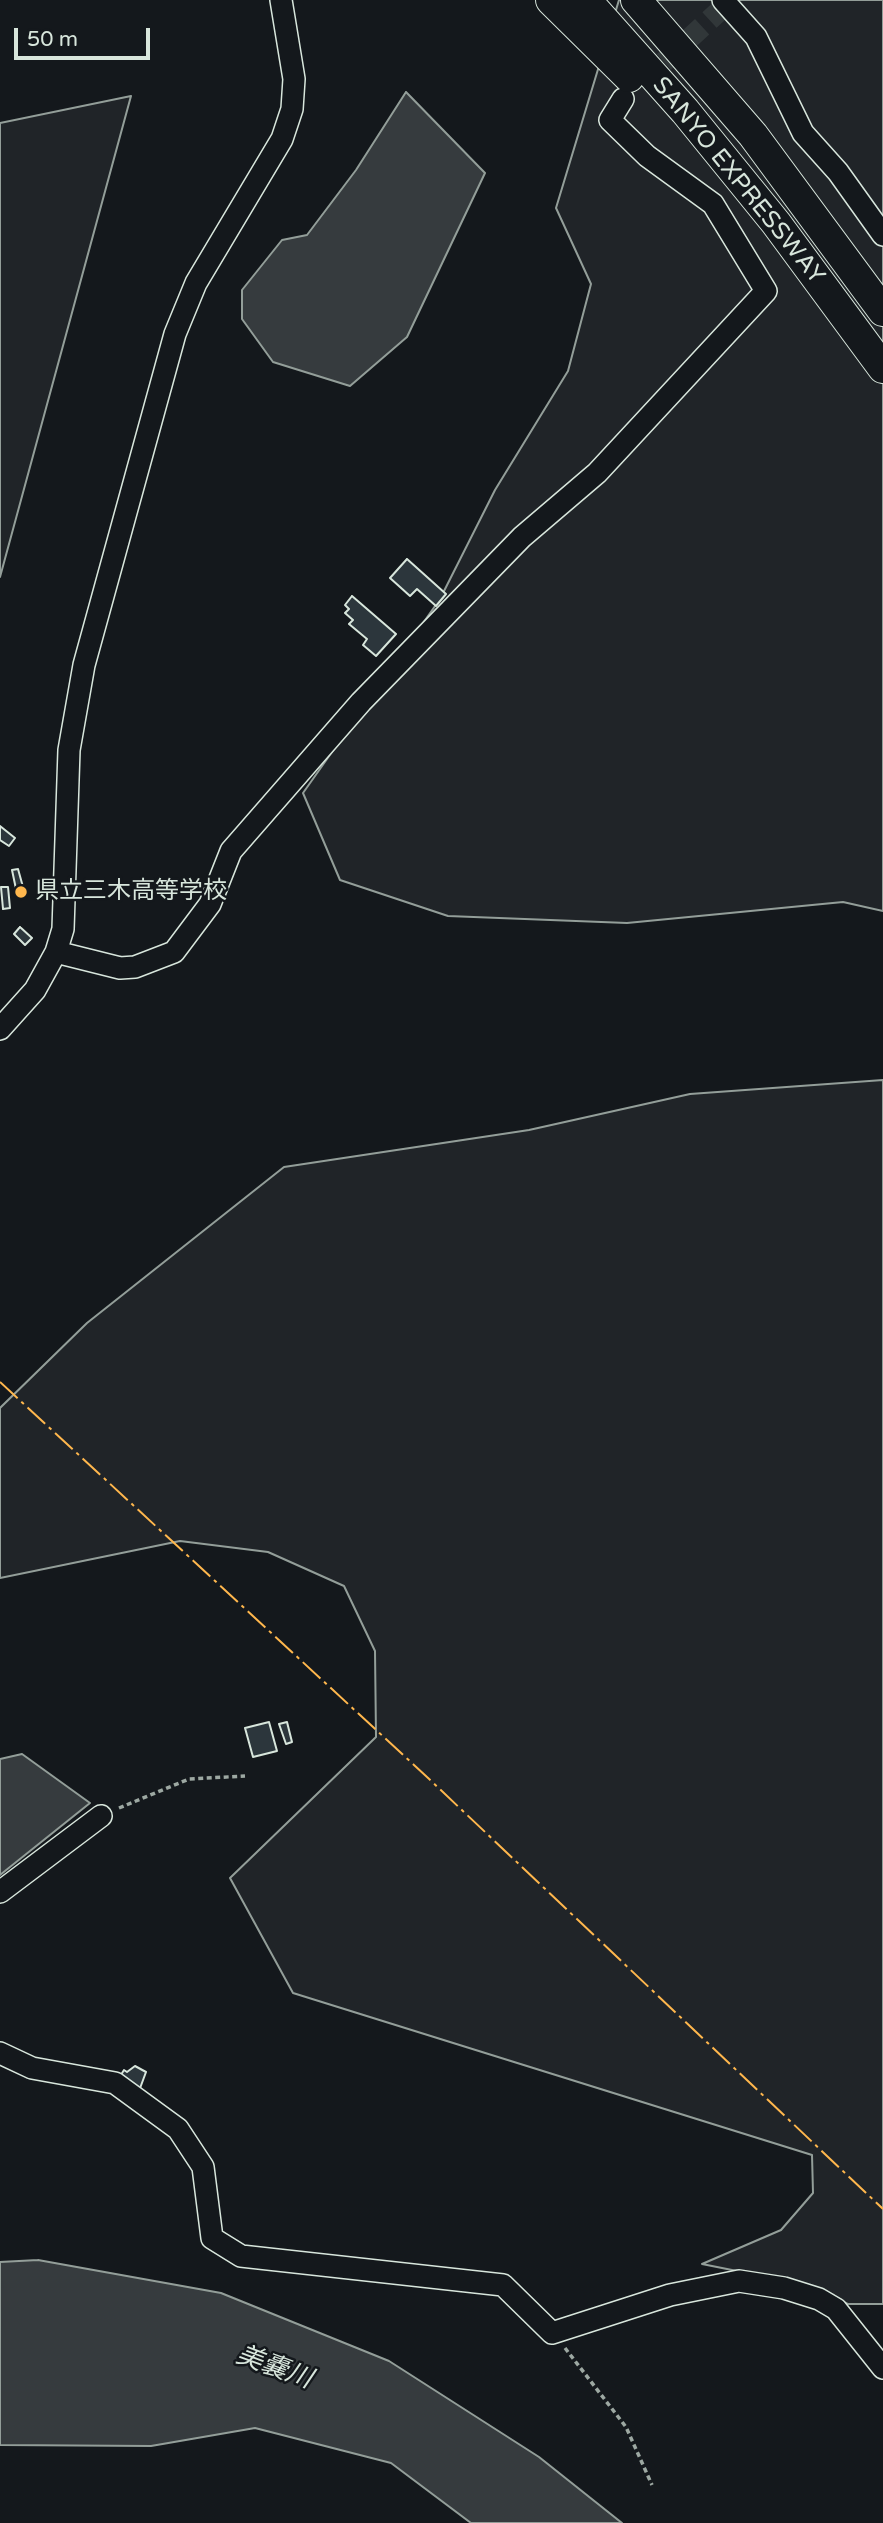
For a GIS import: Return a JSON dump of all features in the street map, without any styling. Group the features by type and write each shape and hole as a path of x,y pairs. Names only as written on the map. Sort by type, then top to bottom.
{"highway":[{"path":"551,0 605,52 755,211 858,333"},
{"name":"SANYO EXPRESSWAY","path":"586,0 735,172 883,368"},
{"name":"SANYO EXPRESSWAY","path":"636,0 753,135 883,311"}],"street":[{"path":"0,1029 35,990 56,952 63,929 69,750 84,665 175,334 197,283 282,139 292,109 294,79 281,0"},
{"path":"723,0 756,37 803,133 838,172 883,235"},
{"path":"56,952 120,968 135,967 174,952 210,904 232,851 361,702 522,537 597,473 766,291 713,204 647,156 610,120 623,99"},
{"path":"0,1892 101,1816"},
{"path":"0,2053 33,2068 115,2084 178,2129 203,2167 212,2238 241,2256 503,2285 552,2333 670,2295 739,2281 784,2288 819,2299 836,2309 883,2368"}],"path":[{"path":"101,1816 189,1779 245,1776"},
{"path":"552,2333 626,2427 652,2485"}],"shaded area":[{"path":"619,0 883,0 883,911 843,902 627,923 448,916 340,880 303,793 440,599 495,490 568,371 591,284 556,208"},
{"path":"131,96 0,577 0,123"},
{"path":"883,1080 883,2304 848,2304 797,2283 702,2264 781,2230 813,2193 812,2155 293,1993 230,1878 376,1737 375,1651 344,1586 268,1552 180,1541 0,1578 0,1408 87,1323 284,1167 529,1130 690,1094"}],"water":[{"path":"406,92 485,173 407,337 350,386 273,362 242,319 242,290 282,240 307,235 356,170"},
{"path":"22,1754 90,1803 0,1875 0,1759"},
{"name":"美嚢川","path":"38,2260 221,2293 389,2361 539,2457 622,2523 471,2523 391,2463 255,2428 151,2446 0,2445 0,2262"}],"building":[{"path":"407,559 446,594 436,606 417,589 410,596 390,578"},
{"path":"352,596 396,634 376,656 363,645 367,639 349,624 353,620 345,613 349,609 345,605"},
{"path":"0,826 15,838 9,846 0,840"},
{"path":"18,869 23,887 16,889 12,870"},
{"path":"1,887 8,887 10,908 3,909"},
{"path":"20,927 32,938 25,945 14,934"},
{"path":"269,1722 277,1751 253,1757 245,1728"},
{"path":"287,1722 292,1742 286,1744 279,1724"},
{"path":"135,2066 146,2072 139,2091 119,2078 124,2070 127,2072"}],"tunnel":[{"path":"641,83 727,4"}],"power":[{"path":"0,1382 427,1777 883,2209"}],"place":[{"name":"県立三木高等学校","path":"21,892"}]}
